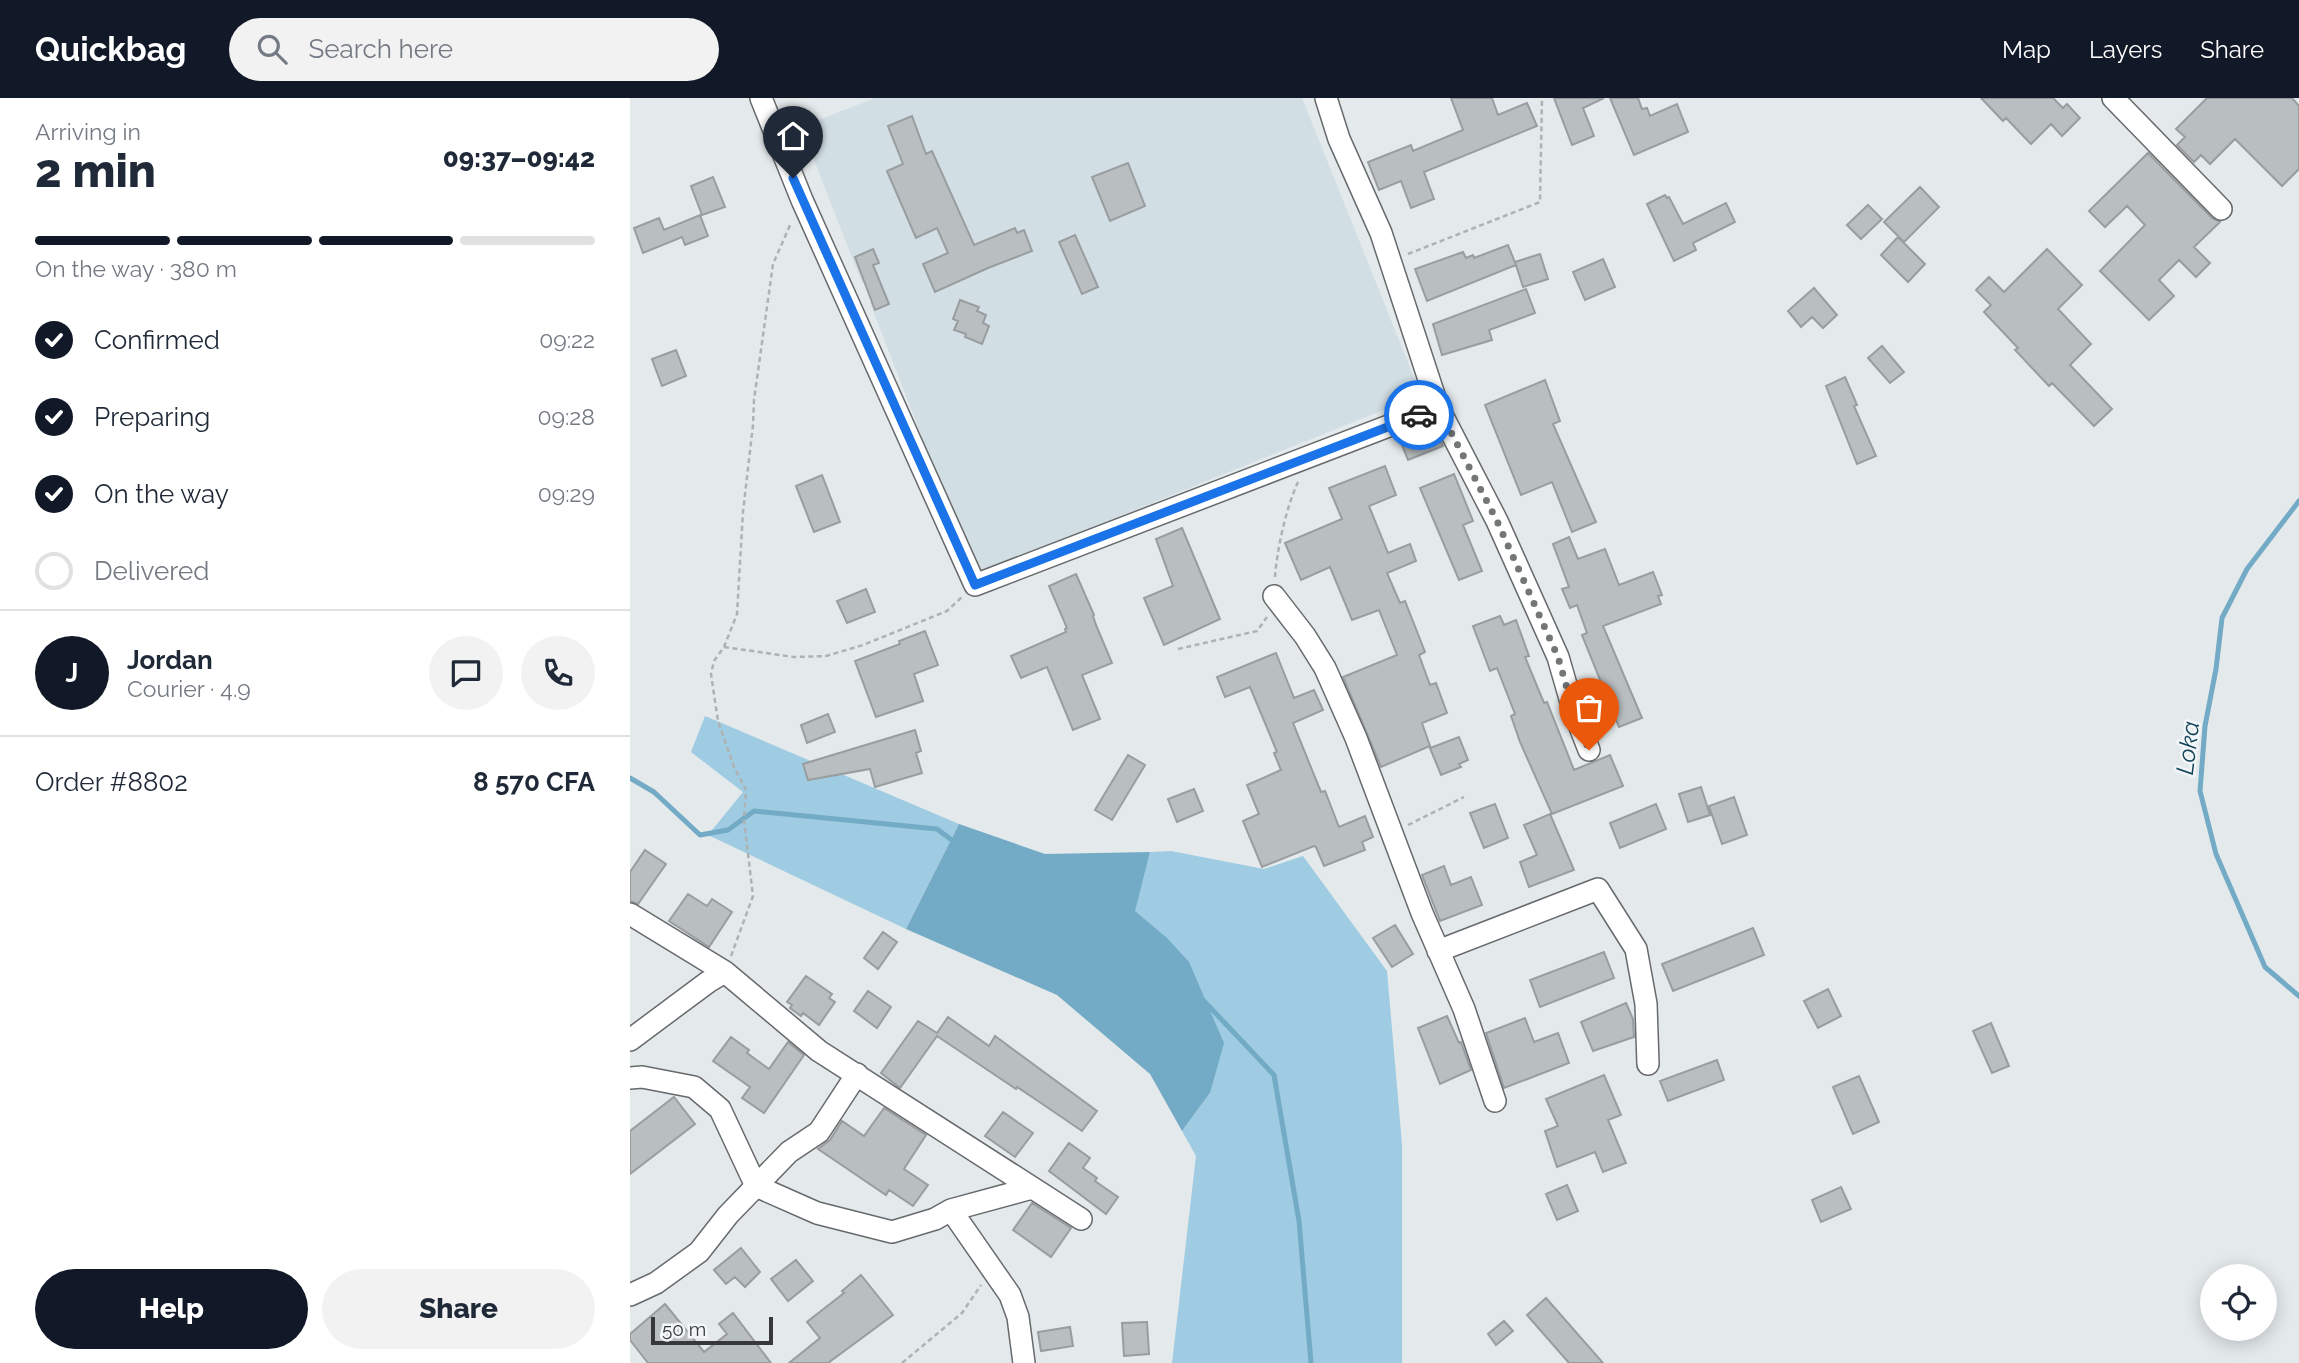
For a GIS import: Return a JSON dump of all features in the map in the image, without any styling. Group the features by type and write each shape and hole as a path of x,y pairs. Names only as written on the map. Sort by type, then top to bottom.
{"street":[{"path":"761,98 802,200 975,585 1438,407"},
{"path":"1326,98 1339,139 1381,233 1438,407 1497,521 1558,657 1573,709 1589,750"},
{"path":"2113,98 2221,209"},
{"path":"1274,596 1325,668 1393,832 1422,913 1464,1009 1495,1101"},
{"path":"1438,951 1598,889 1636,949 1647,1004 1648,1064"},
{"path":"630,914 725,972 819,1051 1081,1219"},
{"path":"630,1040 725,972"},
{"path":"630,1295 656,1283 699,1252 728,1215 789,1152 820,1132 857,1074"},
{"path":"630,1078 642,1077 694,1087 720,1109 755,1186 817,1213 892,1232 935,1219 951,1210 1032,1188"},
{"path":"951,1210 1010,1295 1018,1317 1024,1363"}],"path":[{"path":"1391,261 1540,202 1542,98"},
{"path":"725,972 753,896 744,820 746,790 718,721 711,674 714,661 724,647 737,614 754,400 773,264 802,200"},
{"path":"1178,649 1257,631 1270,614 1276,565 1293,493 1310,457"},
{"path":"724,647 794,657 826,656 863,645 947,611 975,585"},
{"path":"1393,832 1464,797"},
{"path":"902,1363 962,1313 975,1292 994,1270"}],"shaded area":[{"path":"875,98 1302,98 1421,395 975,574 870,303 874,296 868,283 862,283 801,127"},
{"path":"705,716 959,824 906,929 708,835 743,792 691,752"},
{"path":"959,824 1045,854 1150,852 1135,911 1167,938 1189,962 1224,1043 1210,1093 1182,1131 1150,1074 1057,995 906,929"},
{"path":"1171,851 1264,869 1303,856 1387,971 1402,1144 1402,1363 1172,1363 1196,1156 1182,1131 1210,1093 1134,911 1150,852"}],"building":[{"path":"1451,98 1492,98 1498,115 1527,103 1537,126 1424,172 1434,199 1411,208 1401,181 1379,190 1368,162 1411,145 1413,151 1463,130"},
{"path":"1554,98 1604,98 1583,108 1594,136 1572,145"},
{"path":"1610,98 1638,98 1642,109 1647,108 1650,116 1677,104 1688,132 1634,155"},
{"path":"1981,98 2053,98 2063,108 2067,104 2080,118 2062,136 2051,124 2031,144 2006,118 2003,121"},
{"path":"2207,98 2292,98 2299,106 2299,169 2282,186 2235,139 2210,164 2201,155 2194,162 2177,145 2185,137 2176,129"},
{"path":"912,116 926,154 932,151 974,245 1015,228 1017,233 1024,230 1032,251 935,292 923,264 948,253 937,228 916,238 887,171 903,164 888,126"},
{"path":"2148,153 2212,218 2220,222 2194,247 2210,263 2196,277 2179,260 2159,280 2174,296 2149,320 2100,271 2145,225 2127,206 2105,227 2089,211"},
{"path":"1128,163 1145,206 1110,221 1092,177"},
{"path":"713,177 725,207 702,215 691,186"},
{"path":"1920,187 1939,207 1904,242 1884,222"},
{"path":"1665,195 1669,197 1683,224 1726,203 1735,222 1693,243 1696,250 1674,261 1647,204"},
{"path":"1868,205 1882,219 1861,239 1847,225"},
{"path":"700,215 708,236 685,245 682,237 643,253 634,228 659,218 664,230"},
{"path":"1075,235 1098,287 1082,294 1059,242"},
{"path":"1898,237 1925,264 1908,282 1881,255"},
{"path":"1508,245 1516,265 1427,301 1415,269 1463,252 1466,258 1473,255 1474,258"},
{"path":"873,249 879,263 873,265 889,304 875,310 855,257"},
{"path":"2047,249 2082,285 2058,309 2091,344 2070,365 2112,409 2094,426 2052,383 2049,386 2015,350 2018,348 1984,312 1991,305 1976,290 1989,277 2004,292"},
{"path":"1540,254 1548,279 1523,287 1515,262"},
{"path":"1603,259 1615,287 1585,300 1573,272"},
{"path":"1814,288 1837,315 1823,328 1812,317 1801,327 1788,311"},
{"path":"1526,289 1535,313 1489,330 1492,340 1442,355 1433,324"},
{"path":"960,300 979,307 977,311 986,315 983,323 989,326 982,344 954,330 958,321 953,319"},
{"path":"1882,346 1904,372 1890,383 1868,358"},
{"path":"676,350 686,376 662,386 652,359"},
{"path":"1845,377 1857,405 1854,406 1876,456 1857,464 1826,386"},
{"path":"1545,380 1560,421 1553,424 1596,522 1572,532 1552,482 1521,495 1485,405"},
{"path":"1432,423 1443,446 1408,460 1400,440 1403,439 1401,435"},
{"path":"1385,466 1396,495 1369,506 1388,553 1410,544 1416,561 1387,573 1400,603 1405,601 1425,652 1419,655 1430,685 1436,683 1447,713 1422,723 1430,746 1381,767 1343,677 1397,655 1379,610 1352,620 1330,567 1301,580 1285,543 1342,519 1329,488"},
{"path":"1454,474 1473,521 1463,525 1482,571 1459,580 1420,488"},
{"path":"822,475 840,522 814,532 796,486"},
{"path":"1182,528 1220,619 1164,645 1144,598 1173,586 1156,539"},
{"path":"1569,537 1578,559 1605,549 1619,585 1653,572 1662,595 1658,596 1661,604 1603,626 1642,718 1619,727 1582,635 1587,633 1577,605 1570,608 1562,589 1569,587 1553,544"},
{"path":"1076,574 1112,663 1082,675 1100,719 1073,730 1047,667 1021,678 1011,656 1066,632 1067,628 1049,586"},
{"path":"866,589 875,612 847,623 837,601"},
{"path":"1500,616 1504,625 1516,620 1529,656 1525,657 1544,703 1547,702 1574,770 1610,755 1623,786 1552,814 1520,742 1511,716 1515,714 1497,668 1490,671 1473,626"},
{"path":"925,631 938,665 914,674 923,701 876,717 855,661 900,644 899,641"},
{"path":"1276,653 1294,698 1314,690 1323,710 1293,723 1321,792 1325,791 1339,827 1365,816 1373,837 1362,842 1365,850 1324,866 1314,846 1262,867 1243,821 1259,814 1247,785 1281,770 1274,753 1277,752 1250,687 1225,697 1217,677"},
{"path":"828,714 835,732 807,743 801,725"},
{"path":"915,730 921,751 916,753 922,773 875,787 870,769 808,780 803,764"},
{"path":"1459,737 1468,760 1459,764 1461,767 1441,775 1430,748"},
{"path":"1128,755 1145,765 1112,820 1095,810"},
{"path":"1701,787 1710,815 1688,822 1679,794"},
{"path":"1194,789 1203,811 1177,822 1168,799"},
{"path":"1734,797 1747,835 1722,844 1709,806"},
{"path":"1495,804 1508,838 1484,848 1470,813"},
{"path":"1656,804 1666,829 1620,848 1610,823"},
{"path":"1550,814 1574,870 1529,887 1520,862 1537,855 1524,825"},
{"path":"645,850 666,864 638,904 630,901 630,872"},
{"path":"1444,866 1451,885 1471,877 1482,905 1440,921 1422,875"},
{"path":"688,894 707,906 712,899 732,912 709,947 669,921"},
{"path":"1395,925 1413,954 1392,967 1373,938"},
{"path":"1753,928 1764,955 1673,991 1662,964"},
{"path":"883,932 897,942 878,969 864,958"},
{"path":"1604,952 1614,978 1540,1007 1530,980"},
{"path":"806,976 832,994 829,998 835,1002 819,1025 803,1013 801,1016 790,1008 792,1005 787,1002"},
{"path":"1828,989 1841,1016 1818,1028 1804,1001"},
{"path":"868,991 891,1007 877,1028 854,1011"},
{"path":"1626,1003 1633,1019 1634,1037 1593,1051 1581,1022"},
{"path":"1447,1016 1459,1043 1461,1042 1471,1070 1440,1084 1418,1028"},
{"path":"948,1017 989,1046 995,1036 1097,1111 1082,1131 937,1036 900,1088 881,1073 918,1021 937,1033"},
{"path":"1525,1018 1534,1042 1558,1033 1569,1063 1504,1088 1486,1033"},
{"path":"1991,1023 2009,1066 1992,1073 1973,1031"},
{"path":"731,1037 769,1069 788,1042 804,1055 764,1113 742,1098 750,1087 713,1061"},
{"path":"1717,1060 1724,1080 1668,1101 1660,1081"},
{"path":"1604,1075 1621,1115 1608,1120 1626,1163 1603,1172 1595,1152 1557,1167 1545,1131 1558,1126 1546,1099"},
{"path":"1859,1076 1879,1122 1853,1134 1833,1087"},
{"path":"674,1097 695,1124 630,1174 630,1131"},
{"path":"884,1108 926,1135 904,1169 928,1185 913,1206 889,1190 886,1195 818,1149 830,1140 842,1121 864,1136"},
{"path":"1003,1112 1033,1133 1015,1157 985,1136"},
{"path":"1069,1143 1090,1158 1083,1168 1097,1178 1095,1181 1118,1197 1106,1214 1049,1171"},
{"path":"1567,1185 1578,1211 1557,1220 1546,1194"},
{"path":"1841,1187 1851,1209 1821,1222 1812,1200"},
{"path":"1032,1203 1071,1228 1051,1257 1013,1230"},
{"path":"741,1248 760,1272 745,1287 735,1277 726,1284 714,1270"},
{"path":"796,1260 813,1281 788,1301 771,1279"},
{"path":"861,1275 893,1315 828,1363 789,1363 820,1338 807,1322 844,1293 842,1291"},
{"path":"1546,1298 1603,1363 1569,1363 1527,1315"},
{"path":"665,1304 704,1352 727,1334 719,1324 733,1313 771,1363 648,1363 630,1340 630,1334"},
{"path":"1504,1321 1513,1331 1496,1345 1488,1334"},
{"path":"1147,1322 1149,1354 1124,1356 1122,1323"},
{"path":"1070,1327 1073,1346 1041,1351 1038,1332"}],"waterway":[{"name":"Loka","path":"2299,501 2247,569 2222,618 2205,726 2200,791 2216,854 2265,967 2299,996"},
{"path":"630,778 654,792 700,835 728,830 754,811 937,829 957,844"},
{"path":"1203,1000 1274,1075 1299,1221 1311,1363"}],"way so far":[{"path":"1419,415 1438,407 1497,521 1558,657 1573,709 1589,750"}],"route":[{"path":"793,178 975,585 1419,415"}]}
